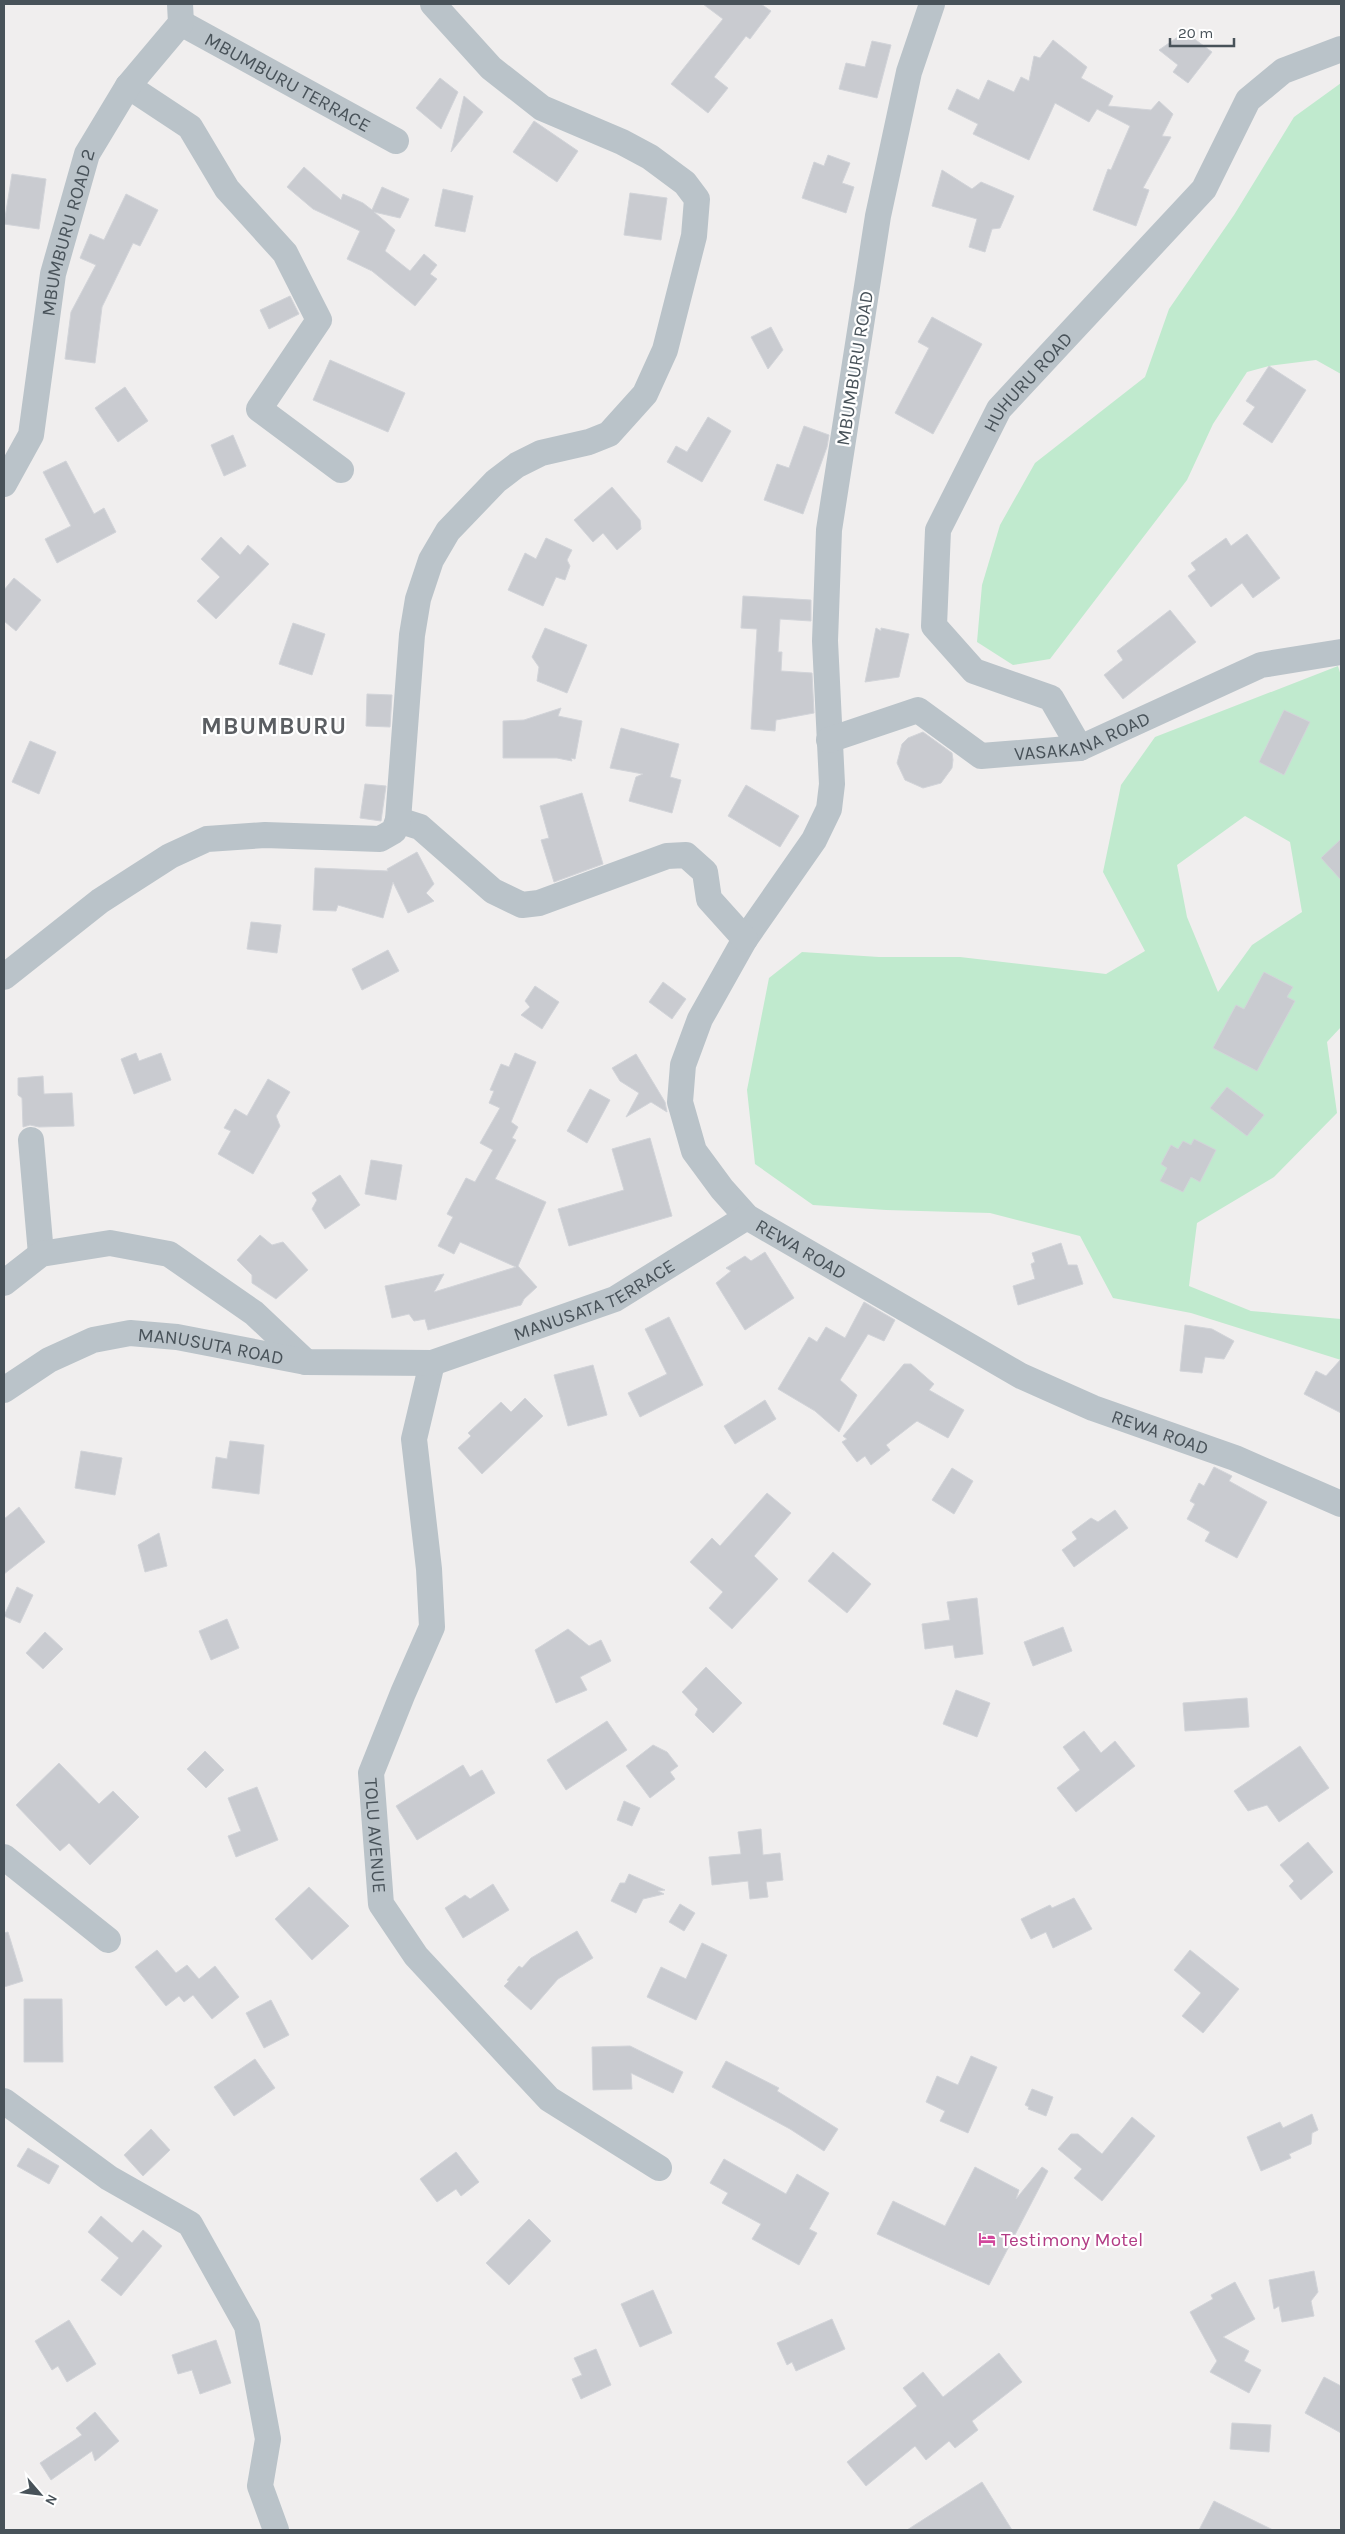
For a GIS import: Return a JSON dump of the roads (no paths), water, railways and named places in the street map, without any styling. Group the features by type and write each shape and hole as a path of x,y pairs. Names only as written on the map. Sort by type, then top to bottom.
{"street":[{"path":"4,977 100,902 170,856 208,839 265,835 380,839 394,831 398,820 412,635 418,599 431,560 448,531 496,481 517,465 541,453 589,442 609,434 645,394 664,350 694,236 697,199 685,183 650,157 622,142 542,108 491,68 433,4"},
{"name":"MBUMBURU ROAD","path":"829,740 825,641 829,530 878,216 909,72 932,4"},
{"name":"MBUMBURU ROAD 2","path":"4,484 31,435 53,274 87,154 128,86 181,14"},
{"name":"MBUMBURU TERRACE","path":"181,14 396,141"},
{"name":"HUHURU ROAD","path":"1080,748 1051,698 974,671 934,626 938,530 999,409 1204,188 1248,100 1283,71 1341,50"},
{"path":"128,86 190,127 227,189 285,253 319,320 259,409 341,470"},
{"name":"VASAKANA ROAD","path":"829,740 918,710 981,756 1080,748 1261,665 1341,652"},
{"name":"REWA ROAD","path":"829,740 832,784 829,809 814,840 745,939 700,1019 683,1065 680,1102 694,1150 722,1189 747,1217 1020,1376 1093,1408 1235,1458 1341,1504"},
{"path":"398,820 420,827 493,891 522,904 539,903 667,856 686,855 705,872 709,899 745,939"},
{"path":"31,1140 41,1254"},
{"name":"MANUSATA TERRACE","path":"432,1364 615,1299 747,1217"},
{"path":"4,1283 41,1254 110,1243 169,1254 254,1313 306,1362"},
{"name":"MANUSUTA ROAD","path":"4,1390 49,1360 93,1340 130,1334 177,1338 306,1362 432,1364"},
{"name":"TOLU AVENUE","path":"432,1364 414,1439 429,1569 432,1627 371,1773 381,1904 416,1956 549,2099 659,2168"},
{"path":"4,1857 108,1940"},
{"path":"4,2101 109,2178 190,2224 247,2326 268,2439 260,2486 276,2530"}],"place":[{"name":"Testimony Motel","path":"987,2239"}],"district":[{"name":"MBUMBURU","path":"274,726"}]}
